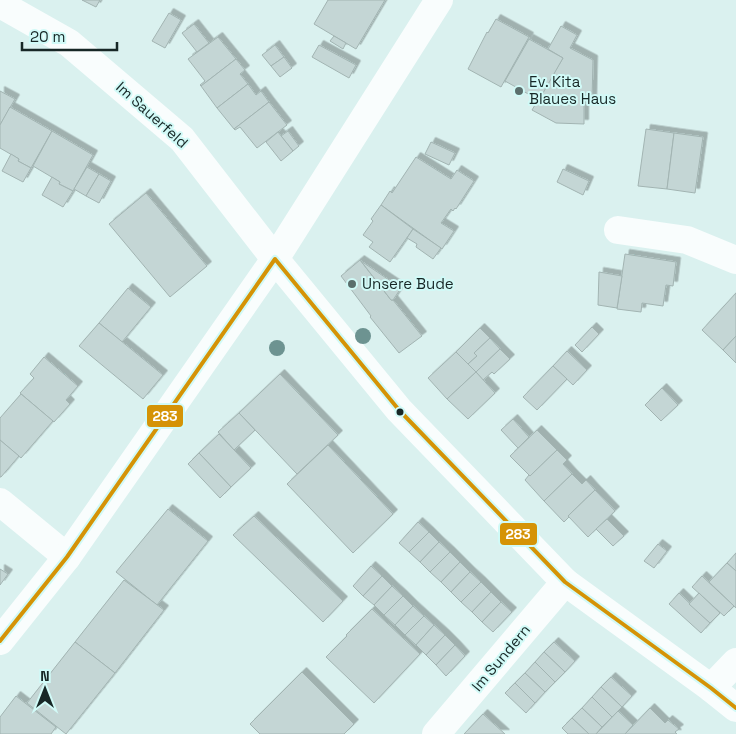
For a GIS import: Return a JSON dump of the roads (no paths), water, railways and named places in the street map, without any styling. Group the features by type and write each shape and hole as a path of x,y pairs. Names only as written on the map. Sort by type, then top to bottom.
{"street":[{"path":"0,641 67,557 275,259 438,0"},
{"name":"Im Sauerfeld","path":"0,4 69,43 182,139 275,259 399,410 565,582 736,708"},
{"path":"618,230 687,240 736,260"},
{"path":"0,502 67,557"},
{"name":"Im Sundern","path":"436,734 565,582"},
{"path":"711,688 736,662"}],"place":[{"name":"Ev. Kita Blaues Haus","path":"519,91"},
{"name":"Unsere Bude","path":"352,284"}]}
